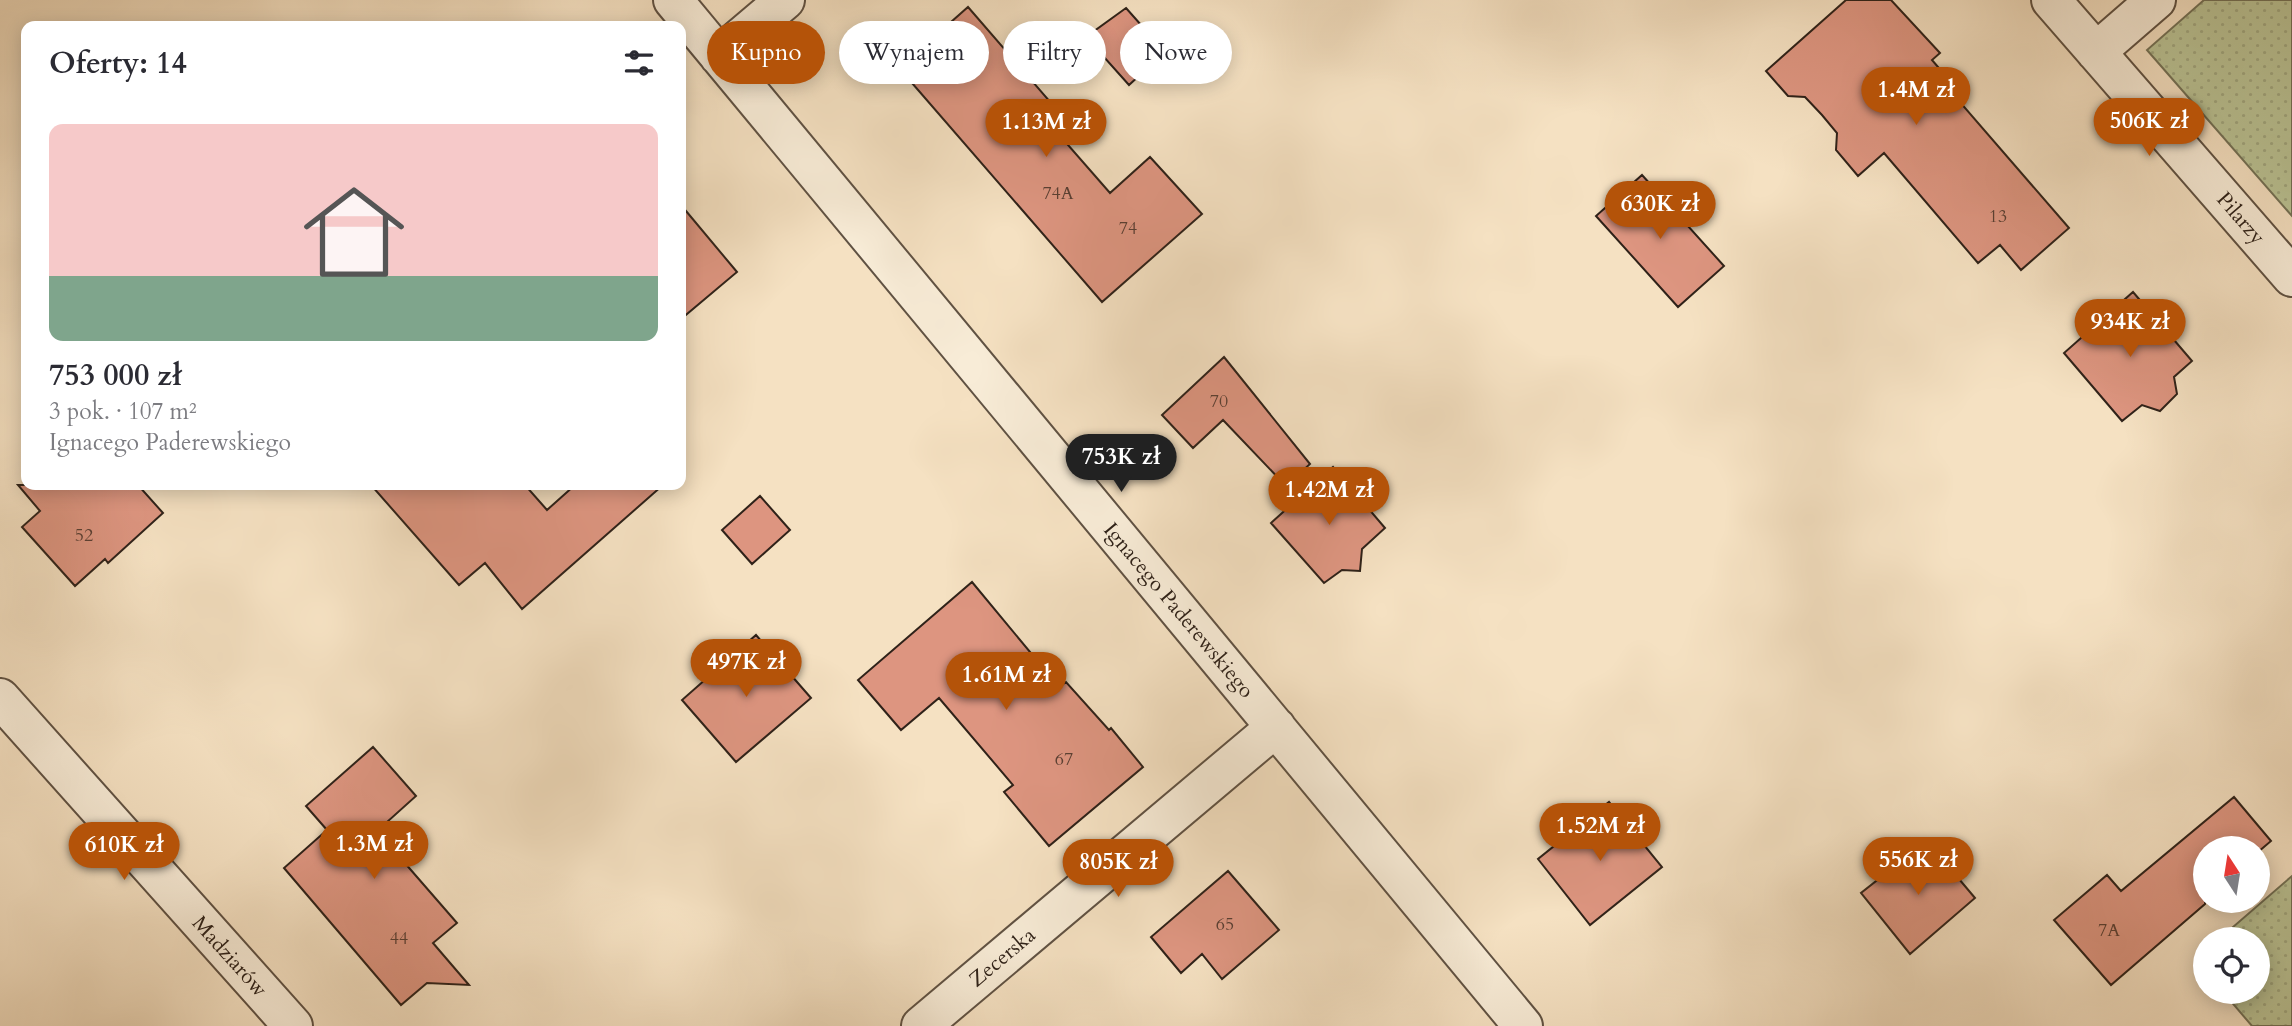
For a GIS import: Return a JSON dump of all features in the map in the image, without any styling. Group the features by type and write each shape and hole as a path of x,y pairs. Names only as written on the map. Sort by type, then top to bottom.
{"street":[{"name":"Ignacego Paderewskiego","path":"673,0 707,41"},
{"path":"760,21 785,0"},
{"name":"Pilarzy","path":"2051,0 2292,277"},
{"path":"2096,52 2156,0"},
{"name":"Ignacego Paderewskiego","path":"742,84 1523,1026"},
{"name":"Madziarów","path":"0,698 293,1026"},
{"name":"Zecerska","path":"921,1026 1276,727"}],"green space":[{"path":"2204,0 2292,0 2292,216 2147,50"},
{"path":"2292,876 2292,1026 2252,1026 2233,1004 2270,1004 2270,927 2233,927 2248,914 2270,914 2270,895"}],"building":[{"path":"1846,0 1891,0 1940,53 1932,60 1957,89 1952,93 2069,228 2021,270 2000,245 1978,263 1884,153 1858,176 1836,150 1837,133 1822,115 1805,97 1788,96 1766,71"},
{"path":"968,7 980,21 952,21"},
{"path":"1126,8 1138,21 1120,21 1120,75 1106,59 1106,22"},
{"path":"989,31 1003,47 1003,84 1035,84 1052,104 1040,113 1110,193 1150,157 1202,214 1102,302 913,84 989,84"},
{"path":"1642,175 1724,266 1678,307 1596,216"},
{"path":"686,211 737,272 686,315"},
{"path":"2133,292 2192,361 2174,377 2177,394 2160,411 2142,405 2122,421 2064,353"},
{"path":"1224,357 1310,464 1286,486 1223,420 1193,448 1162,415"},
{"path":"1333,467 1385,528 1362,549 1360,571 1342,570 1324,583 1271,523"},
{"path":"22,490 142,490 163,513 108,563 105,559 75,586 22,527 40,511"},
{"path":"375,490 529,490 547,510 569,490 657,490 522,609 485,563 459,585"},
{"path":"760,496 790,530 752,564 722,530"},
{"path":"972,582 1059,687 1066,682 1109,730 1111,728 1143,767 1049,846 1004,792 1013,785 939,698 901,730 858,680"},
{"path":"756,635 811,698 736,762 682,700"},
{"path":"373,747 416,796 377,831 457,923 433,943 469,985 427,983 401,1005 284,868 327,830 306,806"},
{"path":"2234,797 2267,836 2193,836 2193,914 2111,985 2054,920 2107,875 2121,891"},
{"path":"1609,802 1662,867 1590,925 1538,859"},
{"path":"1927,841 1975,898 1910,954 1861,893"},
{"path":"1228,871 1279,930 1222,979 1202,954 1181,973 1151,937"}]}
